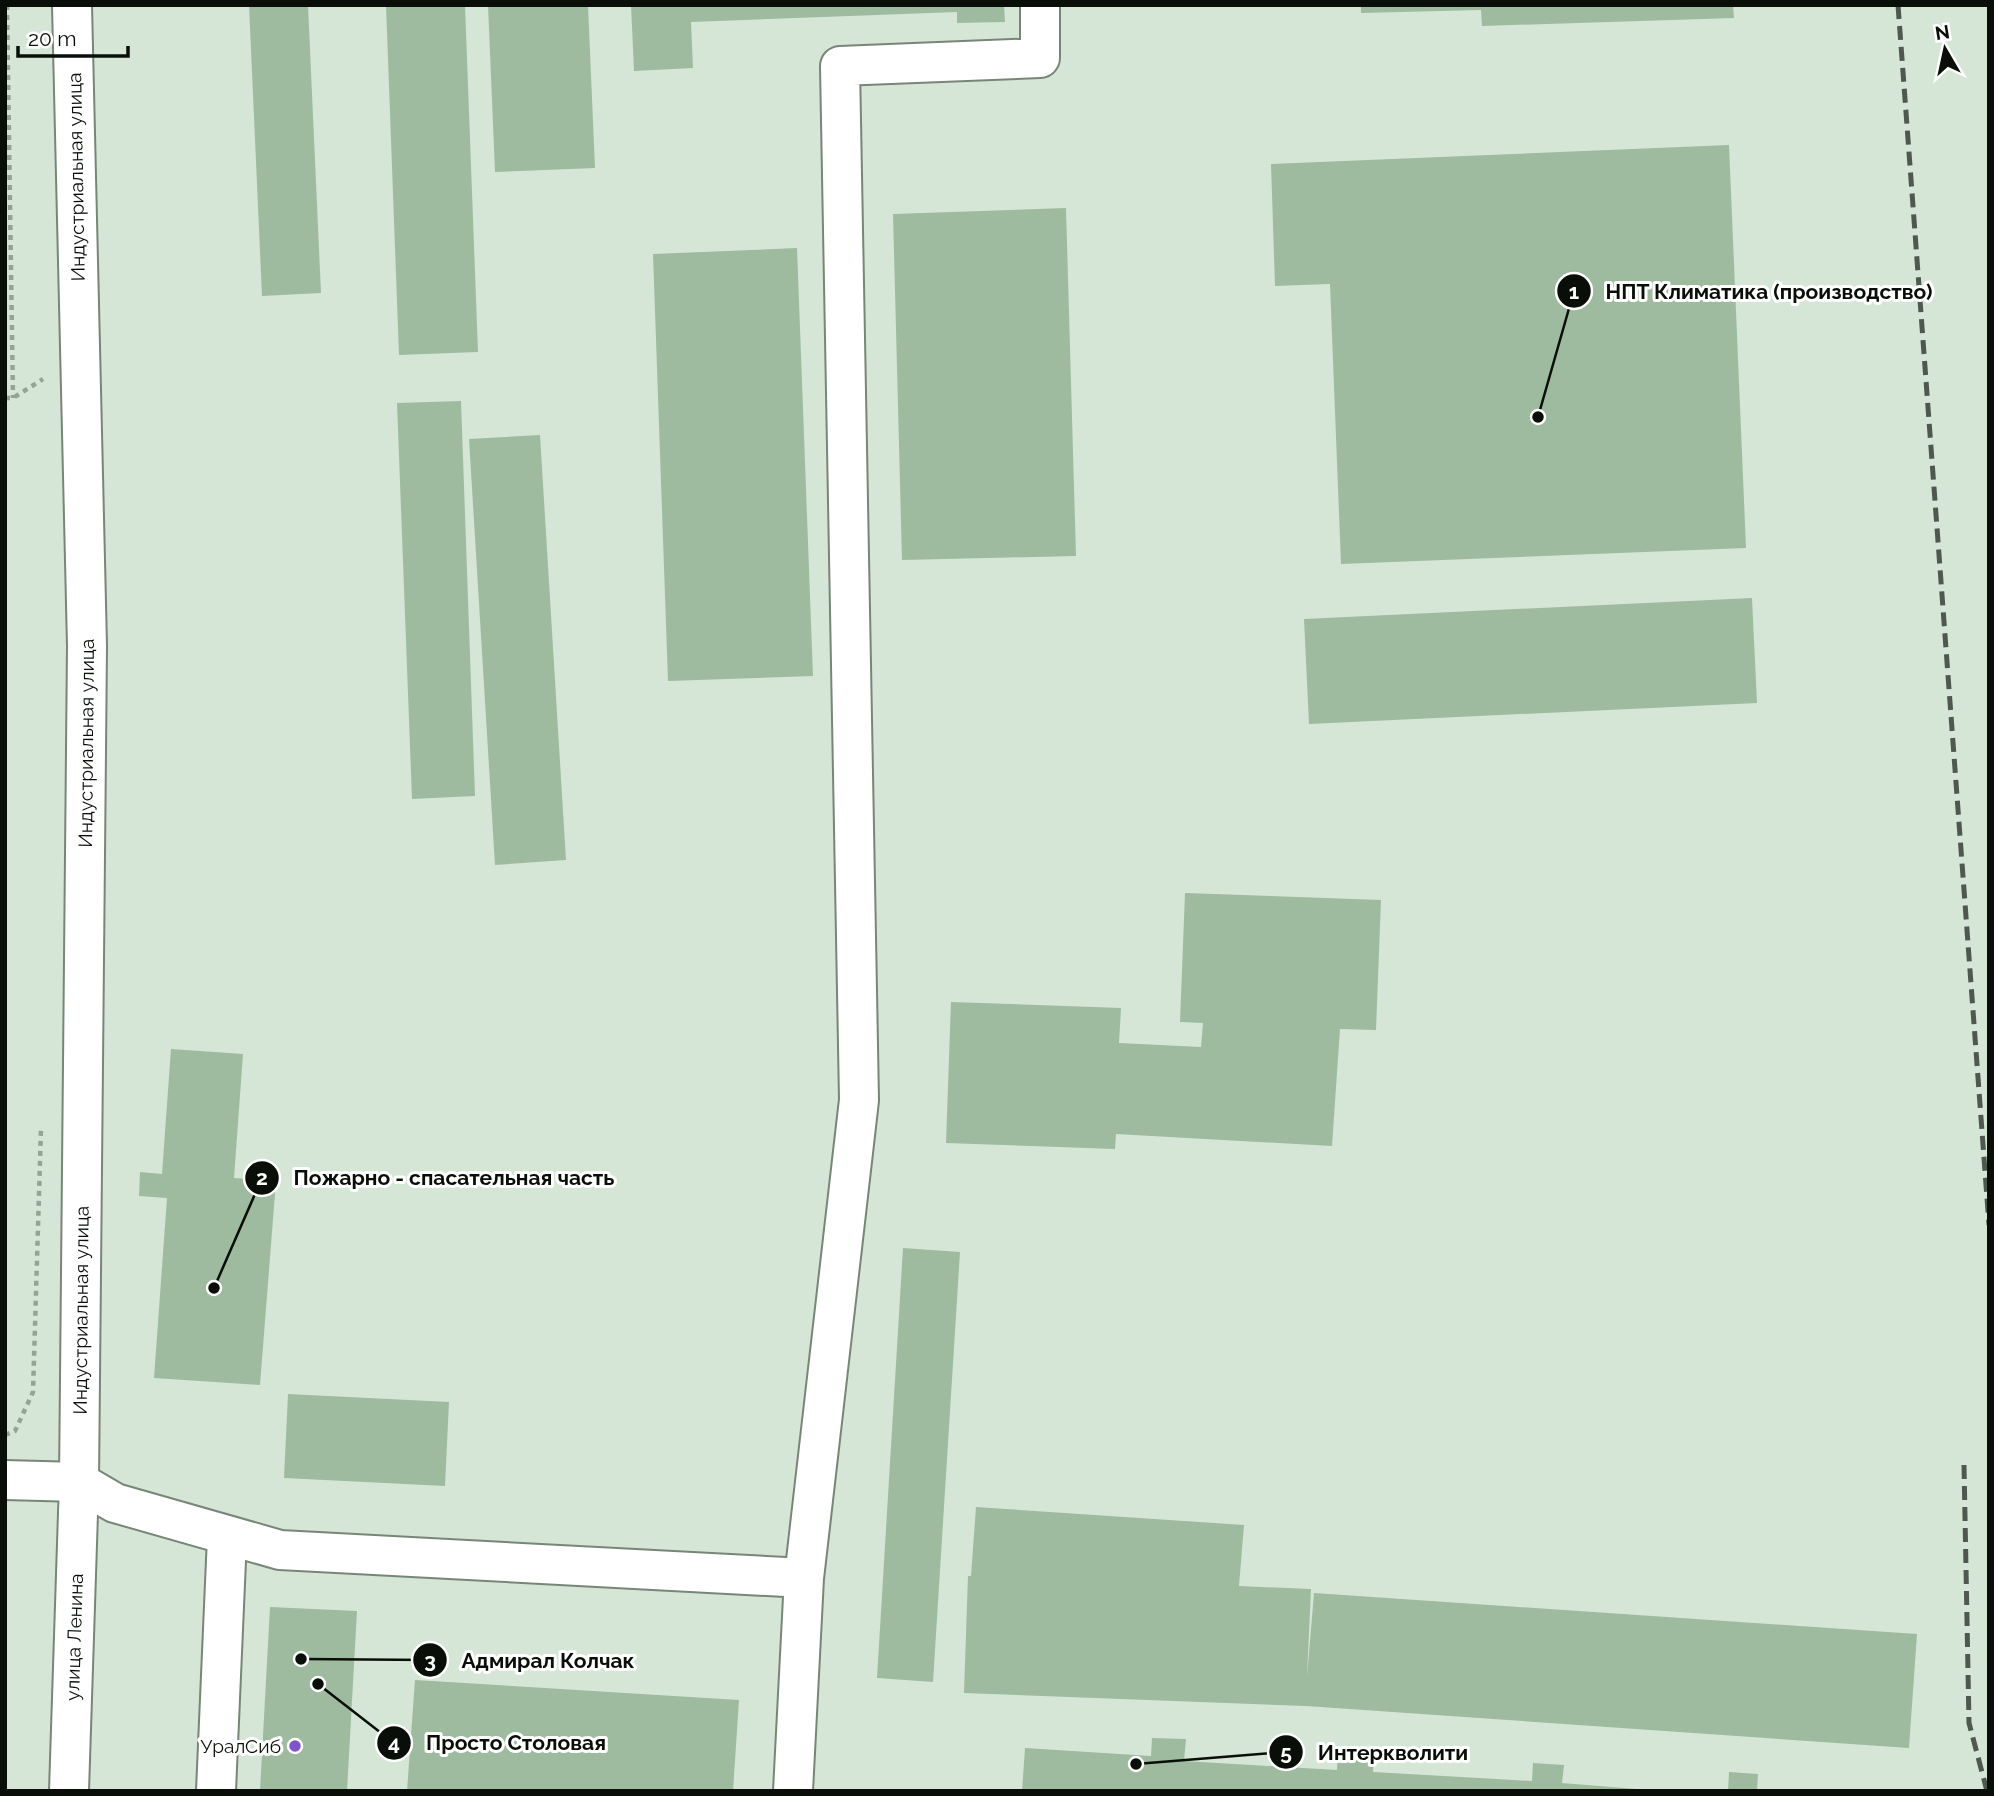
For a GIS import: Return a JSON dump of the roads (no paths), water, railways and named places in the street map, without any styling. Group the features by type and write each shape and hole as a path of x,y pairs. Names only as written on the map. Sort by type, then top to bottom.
{"main road":[{"name":"Индустриальная улица","path":"72,5 87,646 79,1482"},
{"path":"793,1791 804,1578 859,1100 840,66 1040,58 1040,5"},
{"path":"5,1480 79,1482 115,1503 281,1550 804,1578"},
{"name":"улица Ленина","path":"69,1791 79,1482"},
{"path":"216,1791 228,1537"}],"railway":[{"path":"1898,5 1989,1225"},
{"path":"1964,1465 1969,1723 1987,1791"}],"place":[{"name":"НПТ Климатика (производство)","path":"1538,417"},
{"name":"Пожарно - спасательная часть","path":"214,1288"},
{"name":"Адмирал Колчак","path":"301,1659"},
{"name":"Просто Столовая","path":"318,1684"},
{"name":"УралСиб","path":"295,1746"},
{"name":"Интеркволити","path":"1136,1764"}]}
